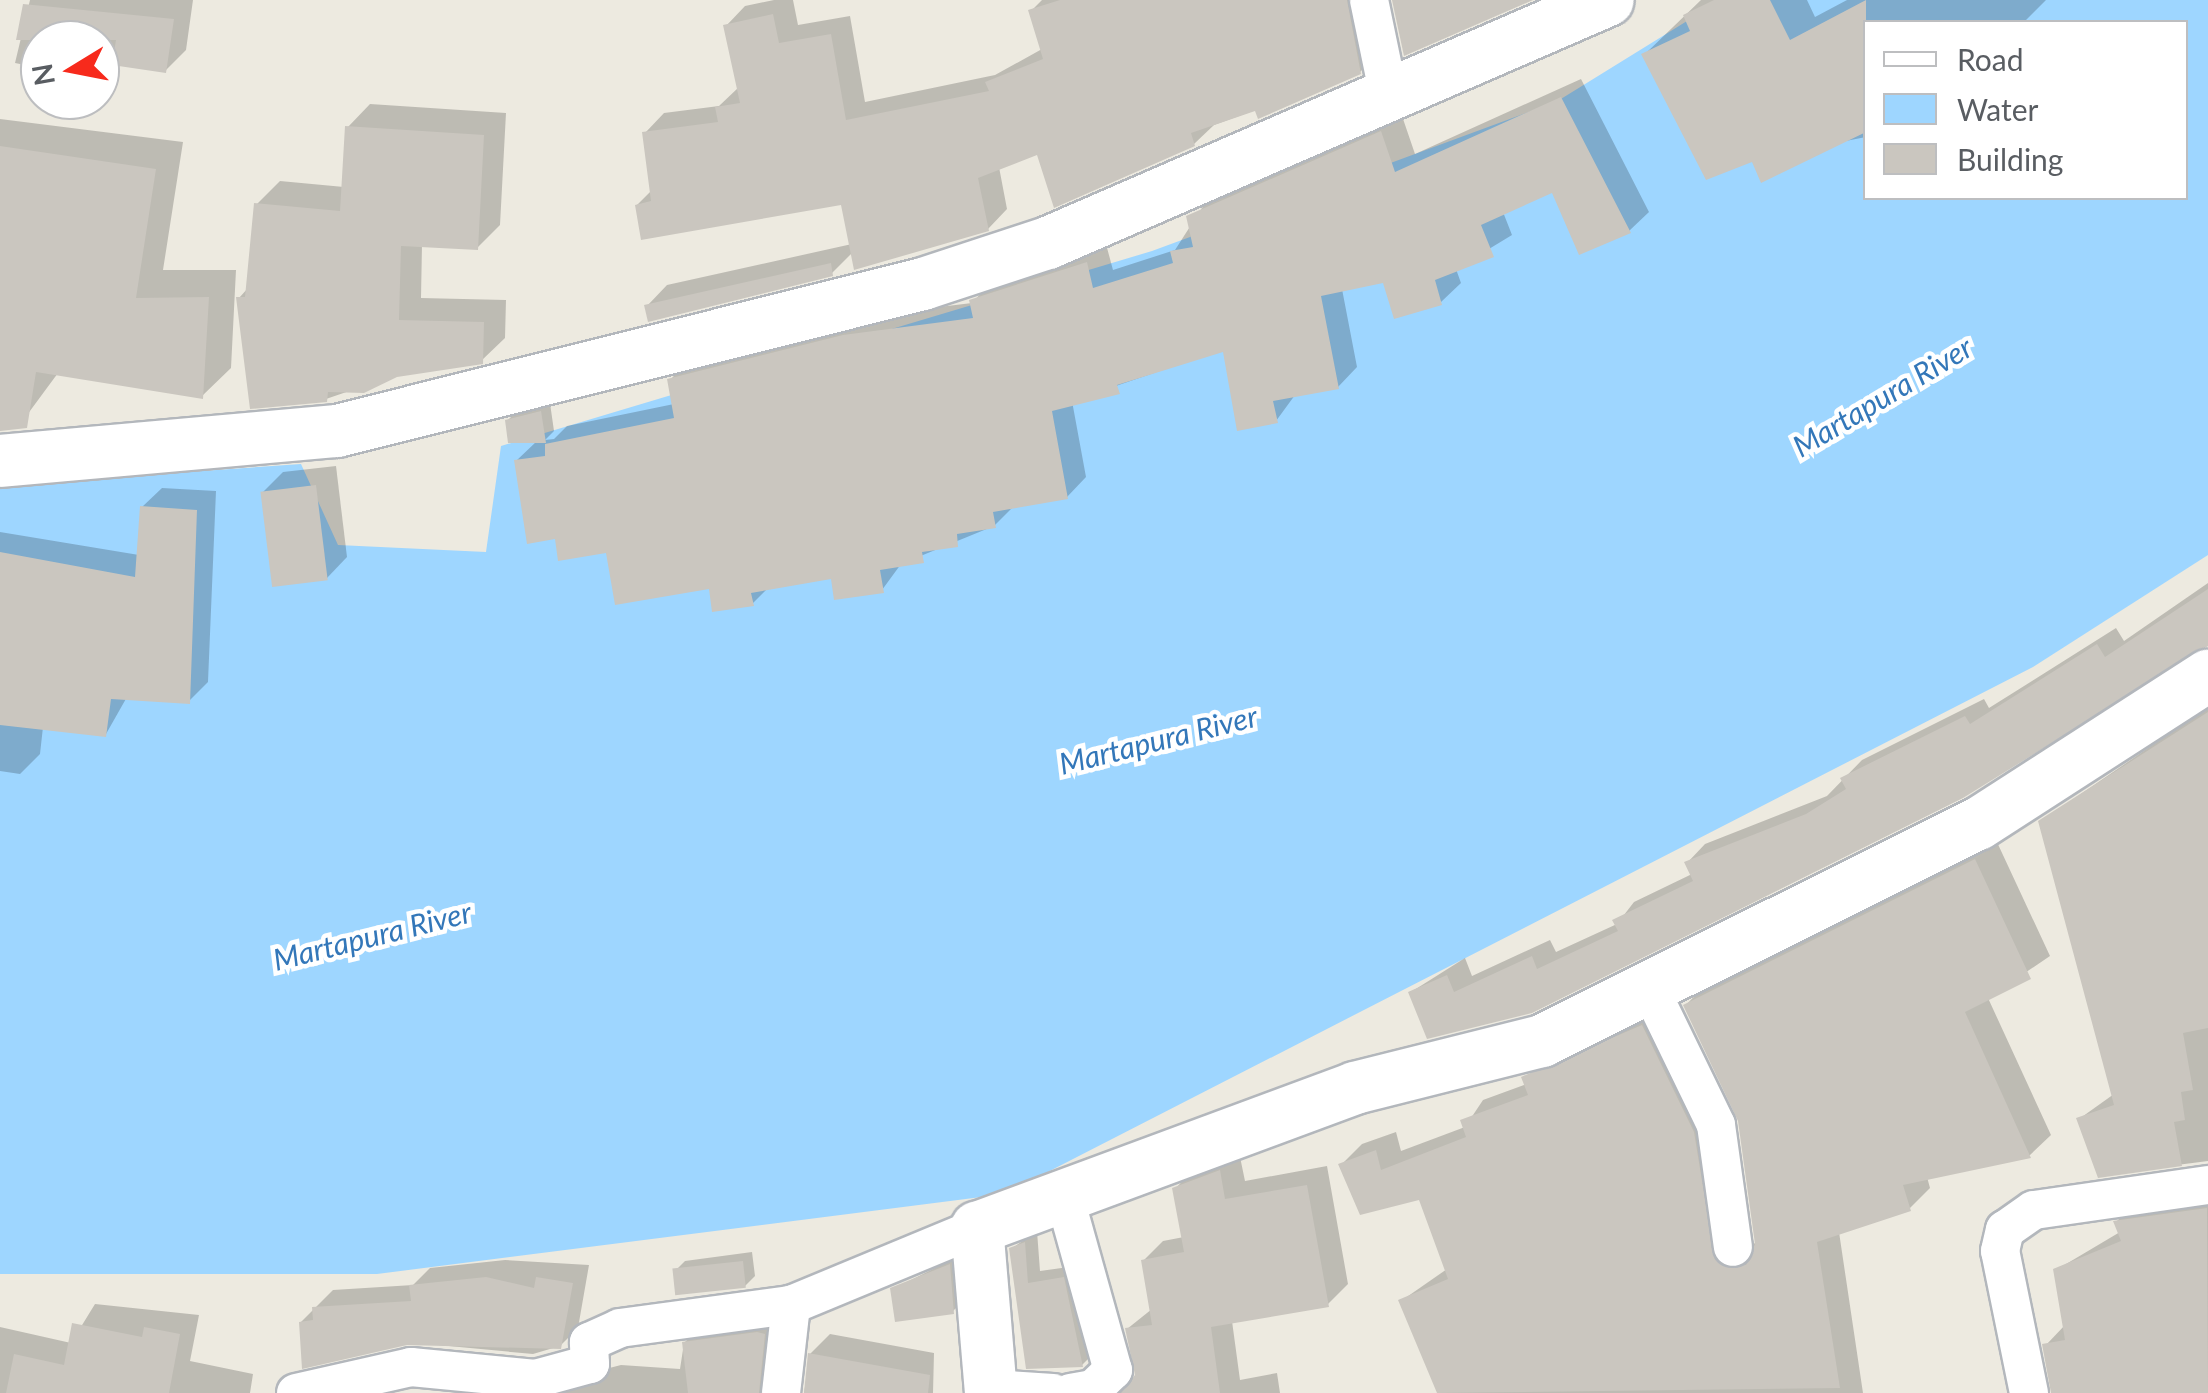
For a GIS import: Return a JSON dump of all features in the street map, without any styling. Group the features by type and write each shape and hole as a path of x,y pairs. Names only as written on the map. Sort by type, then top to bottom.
{"street":[{"path":"1369,0 1390,101"},
{"path":"0,461 337,431 703,344 1048,242 1390,101 1608,0"},
{"path":"296,1393 410,1367 536,1379 590,1364 589,1342 620,1328 790,1304 977,1228 1355,1088 1542,1042 1651,991 1978,824 2208,676"},
{"path":"1651,991 1716,1124 1734,1247"},
{"path":"2029,1393 2000,1251 2005,1230 2034,1210 2208,1184"},
{"path":"1064,1196 1113,1370 1093,1390 1070,1393"},
{"path":"977,1228 991,1391 1053,1393"},
{"path":"781,1393 790,1304"}],"water":[{"name":"Martapura River","path":"1721,0 2208,0 2208,555 2033,667 1005,1194 377,1274 0,1274 0,485 301,464 338,545 486,552 501,446 1152,251 1556,102"}],"building":[{"path":"1060,0 1347,0 1361,74 1258,119 1255,111 1191,133 1195,146 1054,208 1037,155 978,178 989,231 854,270 841,205 641,240 635,205 651,201 642,132 718,122 715,107 740,103 723,25 773,14 779,43 831,34 846,120 989,91 985,82 1043,59 1028,10"},
{"path":"1392,0 1533,0 1404,56"},
{"path":"1714,0 1770,0 1790,40 1866,0 1863,133 1761,183 1752,162 1706,180 1641,54 1690,31 1683,15"},
{"path":"23,4 174,19 166,73 120,66 120,20 20,20 20,40 16,40"},
{"path":"1561,97 1631,233 1579,255 1552,193 1481,225 1494,257 1435,280 1442,305 1394,319 1383,283 1321,296 1339,389 1273,401 1278,423 1237,431 1223,352 1117,385 1120,394 1052,411 1068,499 993,512 996,528 957,534 958,547 922,552 924,563 880,570 884,593 834,600 831,579 751,593 754,606 712,612 709,589 615,605 606,553 558,561 555,539 527,544 514,460 545,456 545,444 674,418 667,379 843,335 973,318 969,300 1087,262 1093,288 1173,263 1170,251 1193,247 1186,216 1381,131 1395,172"},
{"path":"345,126 484,135 478,250 401,246 399,320 484,322 483,364 397,377 364,393 328,392 327,402 250,409 236,297 245,297 254,203 340,211"},
{"path":"0,146 156,169 136,298 209,297 203,399 36,372 27,428 0,431"},
{"path":"831,263 833,276 648,322 644,305"},
{"path":"541,411 546,443 508,443 505,420"},
{"path":"316,485 328,580 272,587 260,492"},
{"path":"140,506 197,510 190,704 111,699 106,737 0,725 0,552 135,577"},
{"path":"2208,589 2208,646 1963,798 1532,1013 1427,1039 1408,992 1447,975 1454,992 1532,956 1537,969 1618,931 1612,920 1693,881 1684,862 1806,814 1846,789 1840,778 1965,716 1970,724 2097,644 2105,657"},
{"path":"2208,712 2208,1028 2183,1033 2193,1090 2181,1092 2185,1120 2174,1122 2182,1166 2098,1178 2076,1118 2114,1105 2038,821"},
{"path":"1975,859 2031,979 1965,1012 2031,1158 1903,1185 1911,1211 1817,1242 1840,1388 1437,1393 1398,1300 1448,1279 1419,1200 1360,1215 1338,1164 1376,1150 1381,1170 1466,1137 1460,1120 1528,1095 1521,1077 1642,1025 1694,1132 1715,1260 1746,1265 1755,1244 1738,1121 1683,1005"},
{"path":"1220,1170 1225,1199 1307,1185 1329,1307 1211,1327 1220,1393 1121,1393 1135,1375 1125,1328 1152,1325 1141,1260 1184,1252 1172,1188"},
{"path":"2207,1208 2208,1393 2051,1393 2042,1344 2065,1340 2053,1269 2121,1241 2113,1221"},
{"path":"1025,1242 1028,1283 1064,1277 1083,1367 1026,1369 1009,1248"},
{"path":"743,1261 746,1288 675,1295 672,1268"},
{"path":"950,1264 954,1314 895,1322 890,1288"},
{"path":"486,1277 534,1288 536,1277 573,1283 561,1349 407,1345 302,1369 299,1322 313,1320 312,1307 411,1301 409,1285"},
{"path":"72,1323 142,1337 144,1327 180,1334 169,1393 6,1393 14,1354 64,1365"},
{"path":"765,1334 759,1393 688,1393 682,1342"},
{"path":"808,1353 930,1375 928,1393 804,1393"}]}
